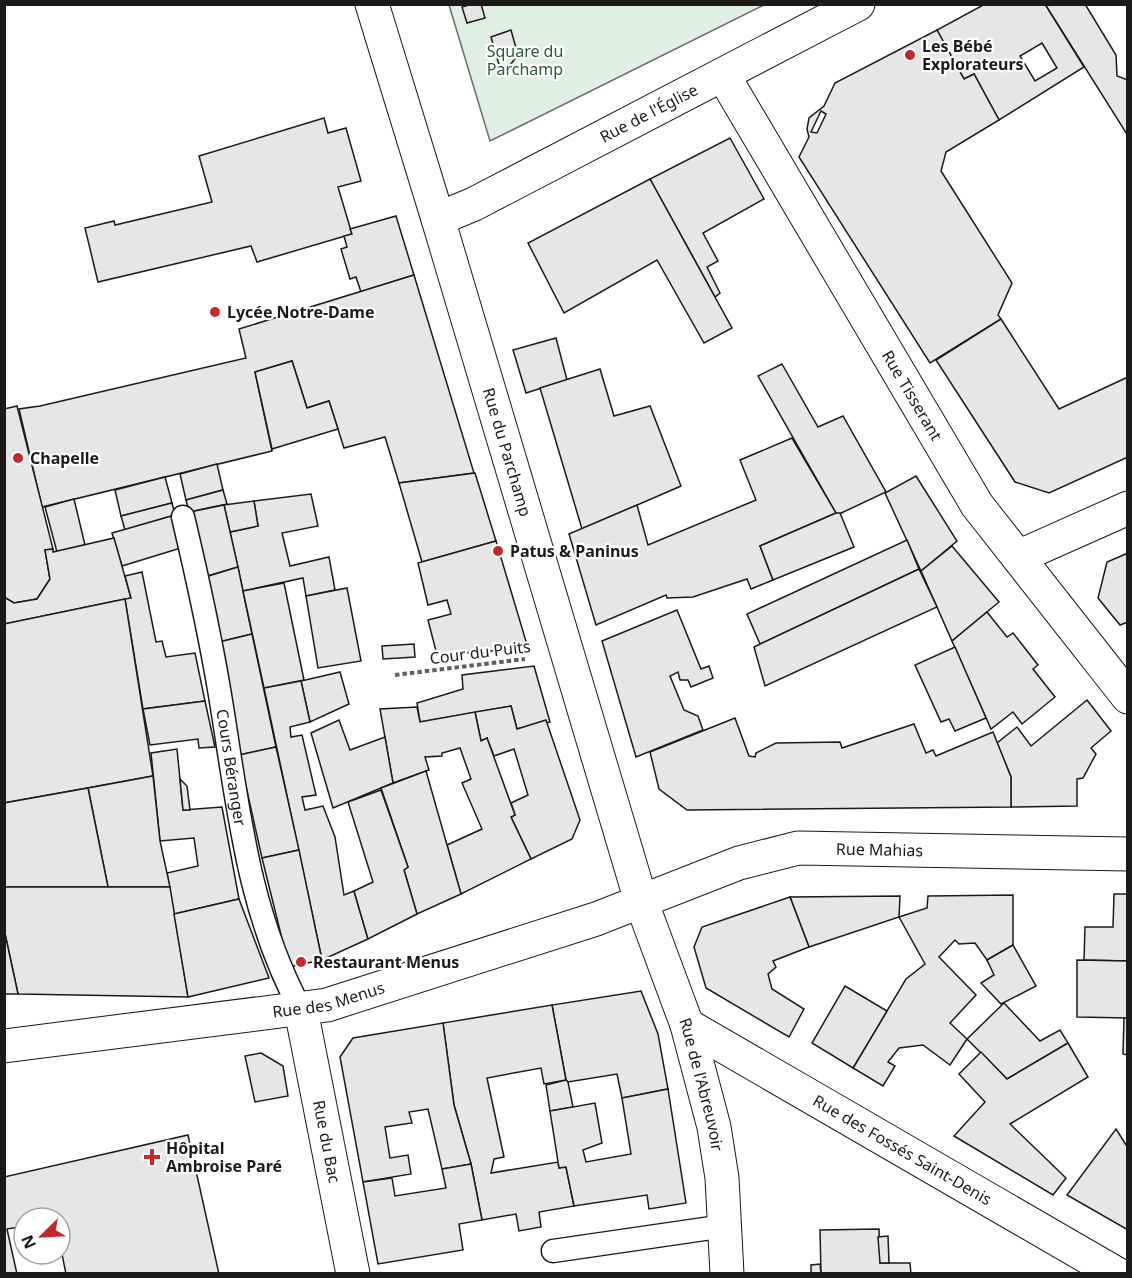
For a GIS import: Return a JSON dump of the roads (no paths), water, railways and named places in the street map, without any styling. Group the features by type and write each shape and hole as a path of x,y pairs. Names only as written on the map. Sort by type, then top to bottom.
{"street":[{"name":"Rue du Parchamp","path":"372,4 641,901"},
{"name":"Rue de l'Église","path":"438,219 474,204 858,4"},
{"name":"Rue Tisserant","path":"723,75 977,505 1128,697"},
{"path":"1018,556 1128,508"},
{"name":"Rue Mahias","path":"641,901 739,863 798,848 1128,854"},
{"name":"Rue des Menus","path":"4,1046 327,1005 596,919 641,901"},
{"name":"Rue de l'Abreuvoir","path":"641,901 687,1024 714,1126 722,1178 727,1274"},
{"name":"Rue du Bac","path":"301,1010 353,1274"},
{"name":"Rue des Fossés Saint-Denis","path":"687,1024 1117,1274"}],"lane":[{"name":"Cours Béranger","path":"183,517 211,641 249,877 280,971 301,1010"},
{"path":"553,1251 725,1226"}],"place":[{"name":"Les Bébé Explorateurs","path":"910,55"},
{"name":"Lycée Notre-Dame","path":"215,312"},
{"name":"Chapelle","path":"18,458"},
{"name":"Patus & Paninus","path":"498,551"},
{"name":"Restaurant Menus","path":"301,962"},
{"name":"Hôpital Ambroise Paré","path":"152,1157"}],"park label":[{"name":"Square du Parchamp","path":"525,60"}]}
